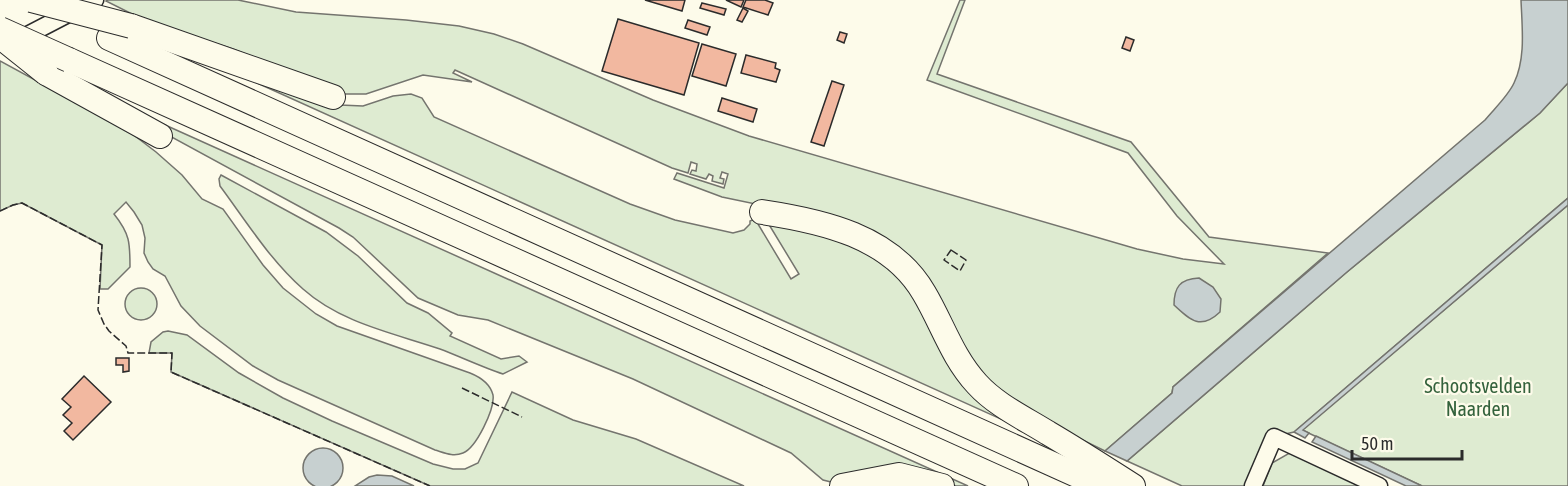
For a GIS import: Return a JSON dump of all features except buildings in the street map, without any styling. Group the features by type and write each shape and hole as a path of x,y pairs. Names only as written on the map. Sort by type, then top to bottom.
{"highway":[{"path":"24,0 1101,486"},
{"path":"31,0 131,26 333,97"},
{"path":"0,29 1016,486"},
{"path":"0,37 46,73 159,136"},
{"path":"762,212 793,217 834,228 889,252 908,270 925,293 951,348 977,384 1010,410 1133,486"},
{"path":"842,486 899,474 942,486"}],"street":[{"path":"0,50 95,0"},
{"path":"1253,486 1274,437 1379,486"}],"green space":[{"path":"238,0 296,12 406,20 459,26 494,34 523,44 653,100 749,136 1137,249 1183,259 1224,264 1177,216 1128,153 927,80 960,0 965,0 937,74 1131,142 1209,237 1328,253 1173,387 1172,393 1105,451 1064,431 985,381 930,292 798,213 722,197 674,179 677,173 724,188 728,174 722,172 720,178 724,179 723,184 712,181 713,176 709,174 706,179 690,174 692,170 696,171 697,164 691,162 688,173 672,168 455,70 453,73 472,82 423,75 366,94 343,94 233,49 146,21 106,1"},
{"path":"0,61 127,130 156,152 182,175 202,199 223,209 263,265 283,288 316,314 337,326 470,373 484,381 492,391 493,401 488,418 473,444 468,450 456,455 435,450 278,380 253,366 200,326 181,306 165,276 153,269 148,262 144,253 145,238 142,225 126,202 114,214 128,239 130,267 108,289 100,289 102,245 22,203 0,211"},
{"path":"224,68 340,105 363,106 393,96 411,94 422,98 434,117 630,204 675,220 733,233 744,230 750,221 755,219 791,279 799,274 765,218 884,255 938,332 1043,438"},
{"path":"1568,83 1568,198 1294,432 1268,438 1248,486 1182,486 1127,461 1347,272 1540,113"},
{"path":"114,102 968,486 956,486 912,471 831,482 823,480 791,453 633,379 488,320 458,315 418,298 353,237 120,109"},
{"path":"221,175 326,232 358,256 407,303 428,313 452,333 450,336 501,359 519,356 527,362 503,374 440,349 368,326 318,301 291,278 269,253 220,186"},
{"name":"Schootsvelden Naarden","path":"1568,205 1568,486 1422,486 1302,430"},
{"path":"141,288 153,292 157,304 153,316 141,320 129,316 125,304 129,292"},
{"path":"163,332 187,335 239,373 283,398 433,464 453,469 465,469 478,463 512,392 573,420 636,439 744,486 430,486 171,372 172,353 149,353 151,342"},
{"path":"1293,451 1365,486 1263,486 1272,463"}],"shaded area":[{"path":"1521,0 1568,0 1568,83 1540,113 1347,272 1127,461 1105,451 1172,393 1173,387 1485,120 1508,93 1518,73 1522,42"},
{"path":"1568,198 1568,205 1303,430 1309,433 1305,438 1294,432"},
{"path":"1199,278 1213,287 1221,299 1220,312 1213,318 1202,322 1191,319 1174,305 1175,293 1179,285 1187,280"},
{"path":"1316,436 1422,486 1406,486 1312,442"},
{"path":"323,448 337,454 343,468 337,482 323,488 309,482 303,468 309,454"},
{"path":"377,475 392,476 414,486 355,486"}],"fence":[{"path":"0,211 22,203 102,245 98,310 104,324 126,346 128,353 172,353 171,372 430,486"},
{"path":"951,250 966,260 960,271 944,260 951,250"},
{"path":"462,388 522,417"}]}
